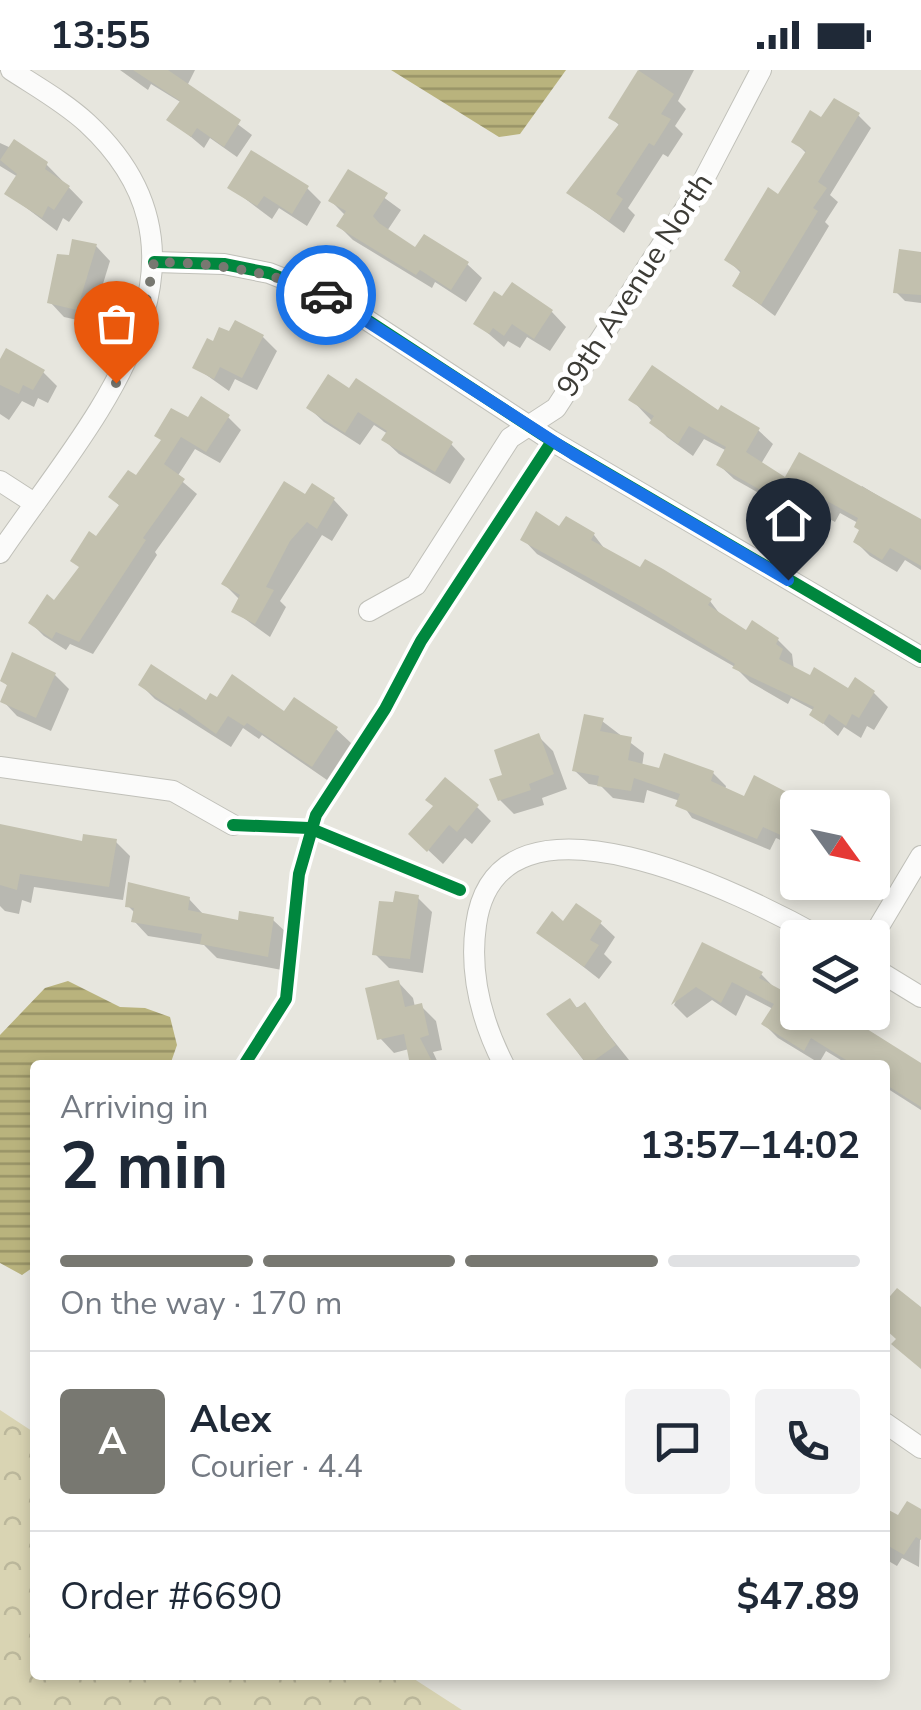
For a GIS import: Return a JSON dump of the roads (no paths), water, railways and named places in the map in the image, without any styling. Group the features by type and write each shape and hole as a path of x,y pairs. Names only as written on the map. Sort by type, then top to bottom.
{"street":[{"path":"0,553 138,343 154,262 147,223 134,187 113,156 89,125 11,70"},
{"name":"99th Avenue North","path":"369,611 416,586 510,438 556,408 702,184 761,70"},
{"path":"154,262 224,264 269,273 335,299 529,426 921,657"},
{"path":"0,481 34,503"},
{"path":"0,767 173,792 197,801 233,825"},
{"path":"502,1060 490,1037 476,986 476,919 480,902 507,869 531,854 579,846 712,886 784,920"},
{"path":"883,920 921,856"},
{"path":"890,977 921,996"},
{"path":"890,1426 921,1448"}]}
